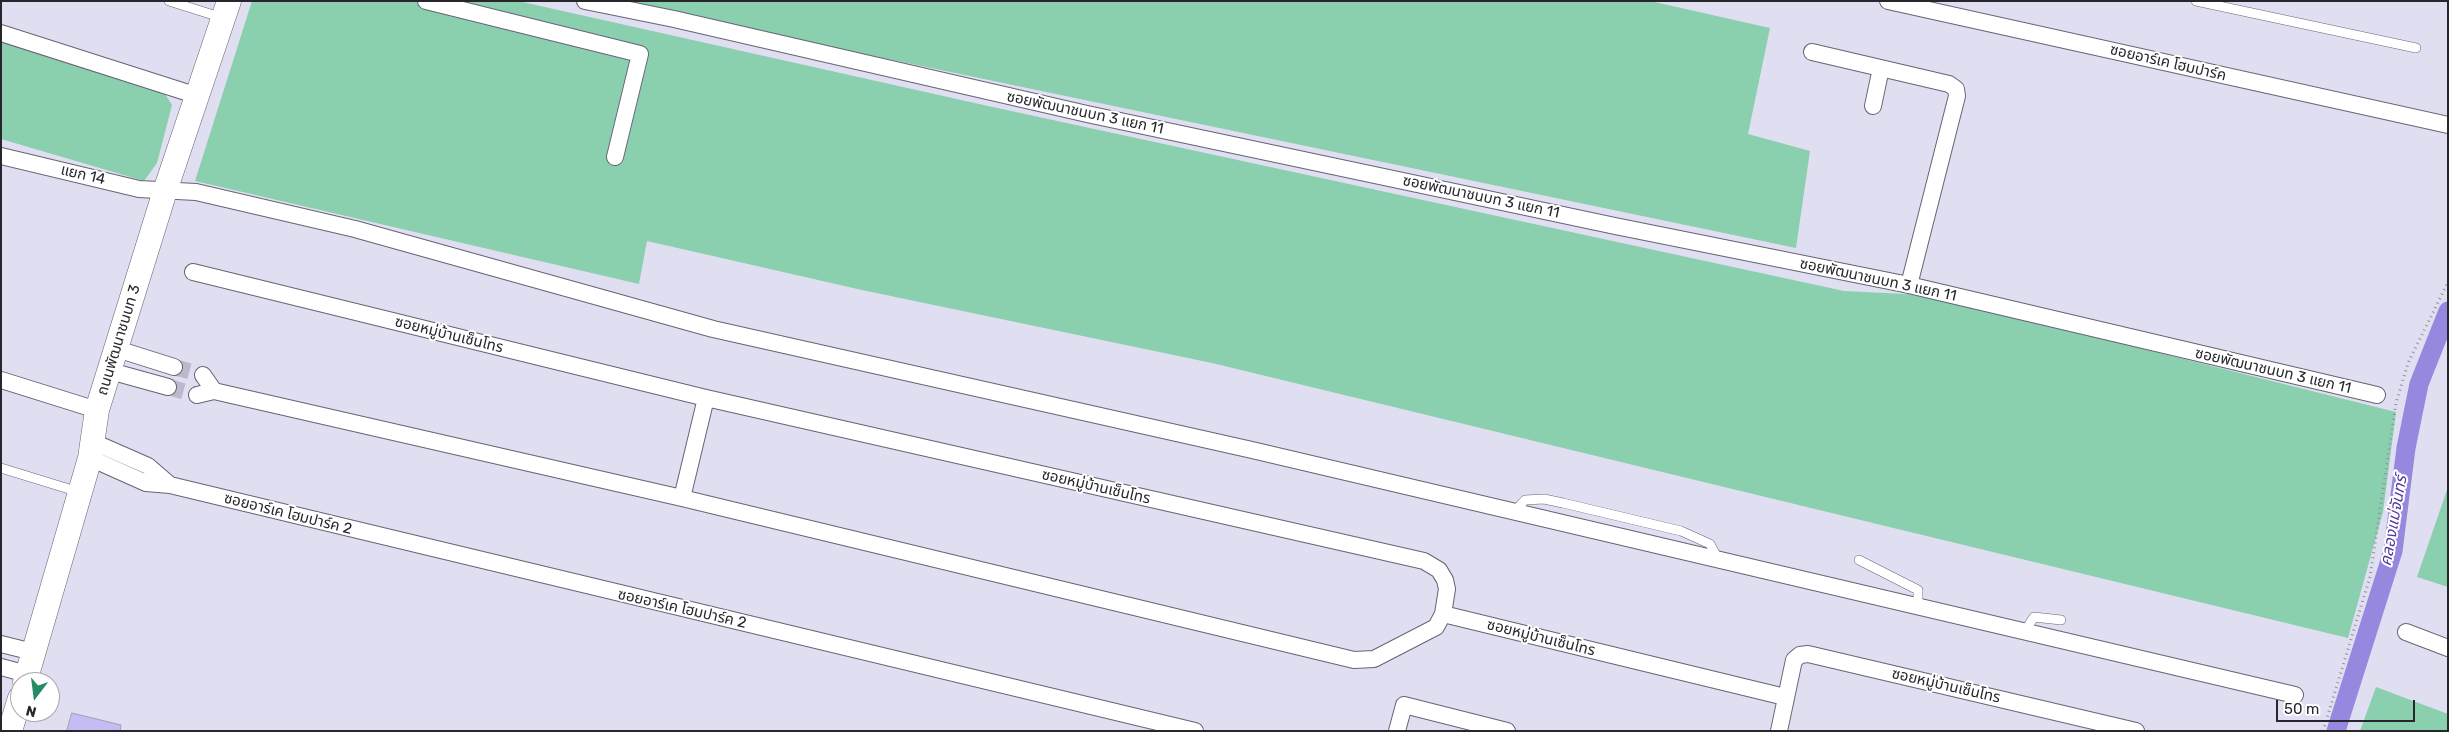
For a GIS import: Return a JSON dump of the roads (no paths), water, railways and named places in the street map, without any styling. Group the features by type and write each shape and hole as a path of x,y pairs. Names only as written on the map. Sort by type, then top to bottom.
{"street":[{"path":"426,1 640,54 615,157"},
{"name":"ซอยพัฒนาชนบท 3 แยก 11","path":"585,1 674,19 1097,116 1615,226 1909,285 2377,395"},
{"name":"ซอยอาร์เค โฮมปาร์ค","path":"1888,1 2448,125"},
{"name":"ถนนพัฒนาชนบท 3","path":"28,669 91,449 97,410 165,191 226,10"},
{"path":"1,33 198,96"},
{"path":"1812,52 1949,84 1956,90 1957,96 1909,285"},
{"path":"1873,106 1881,68"},
{"name":"แยก 14","path":"1,156 139,189 196,192 355,229 713,329 1252,450 2295,695"},
{"name":"ซอยหมู่บ้านเซ็นโทร","path":"193,272 706,398 1424,561 1440,570 1445,580 1447,590 1443,614 1785,697"},
{"path":"117,349 174,367"},
{"path":"110,371 168,387"},
{"path":"203,376 214,391"},
{"path":"1,380 97,410"},
{"path":"197,395 214,391 682,498 1354,660 1374,658 1436,627 1443,614"},
{"path":"682,498 706,398"},
{"name":"ซอยอาร์เค โฮมปาร์ค 2","path":"91,449 146,483 170,485 1195,731"},
{"path":"2406,632 2448,648"},
{"path":"1,644 28,669"},
{"name":"ซอยหมู่บ้านเซ็นโทร","path":"1779,731 1794,660 1800,655 1808,654 2136,731"},
{"path":"1,667 28,669"},
{"path":"1397,731 1404,705 1507,731"}],"lane":[{"path":"169,1 226,10"},
{"path":"2196,1 2416,48"},
{"path":"1,468 79,493"},
{"path":"1859,560 1918,590 1918,607"},
{"path":"2025,631 2034,617 2061,620"}],"waterway":[{"name":"คลองแม่จันทร์","path":"2336,731 2393,551 2406,448 2419,384 2448,311"}],"tunnel":[{"path":"174,367 203,375"},
{"path":"168,387 197,395"}]}
